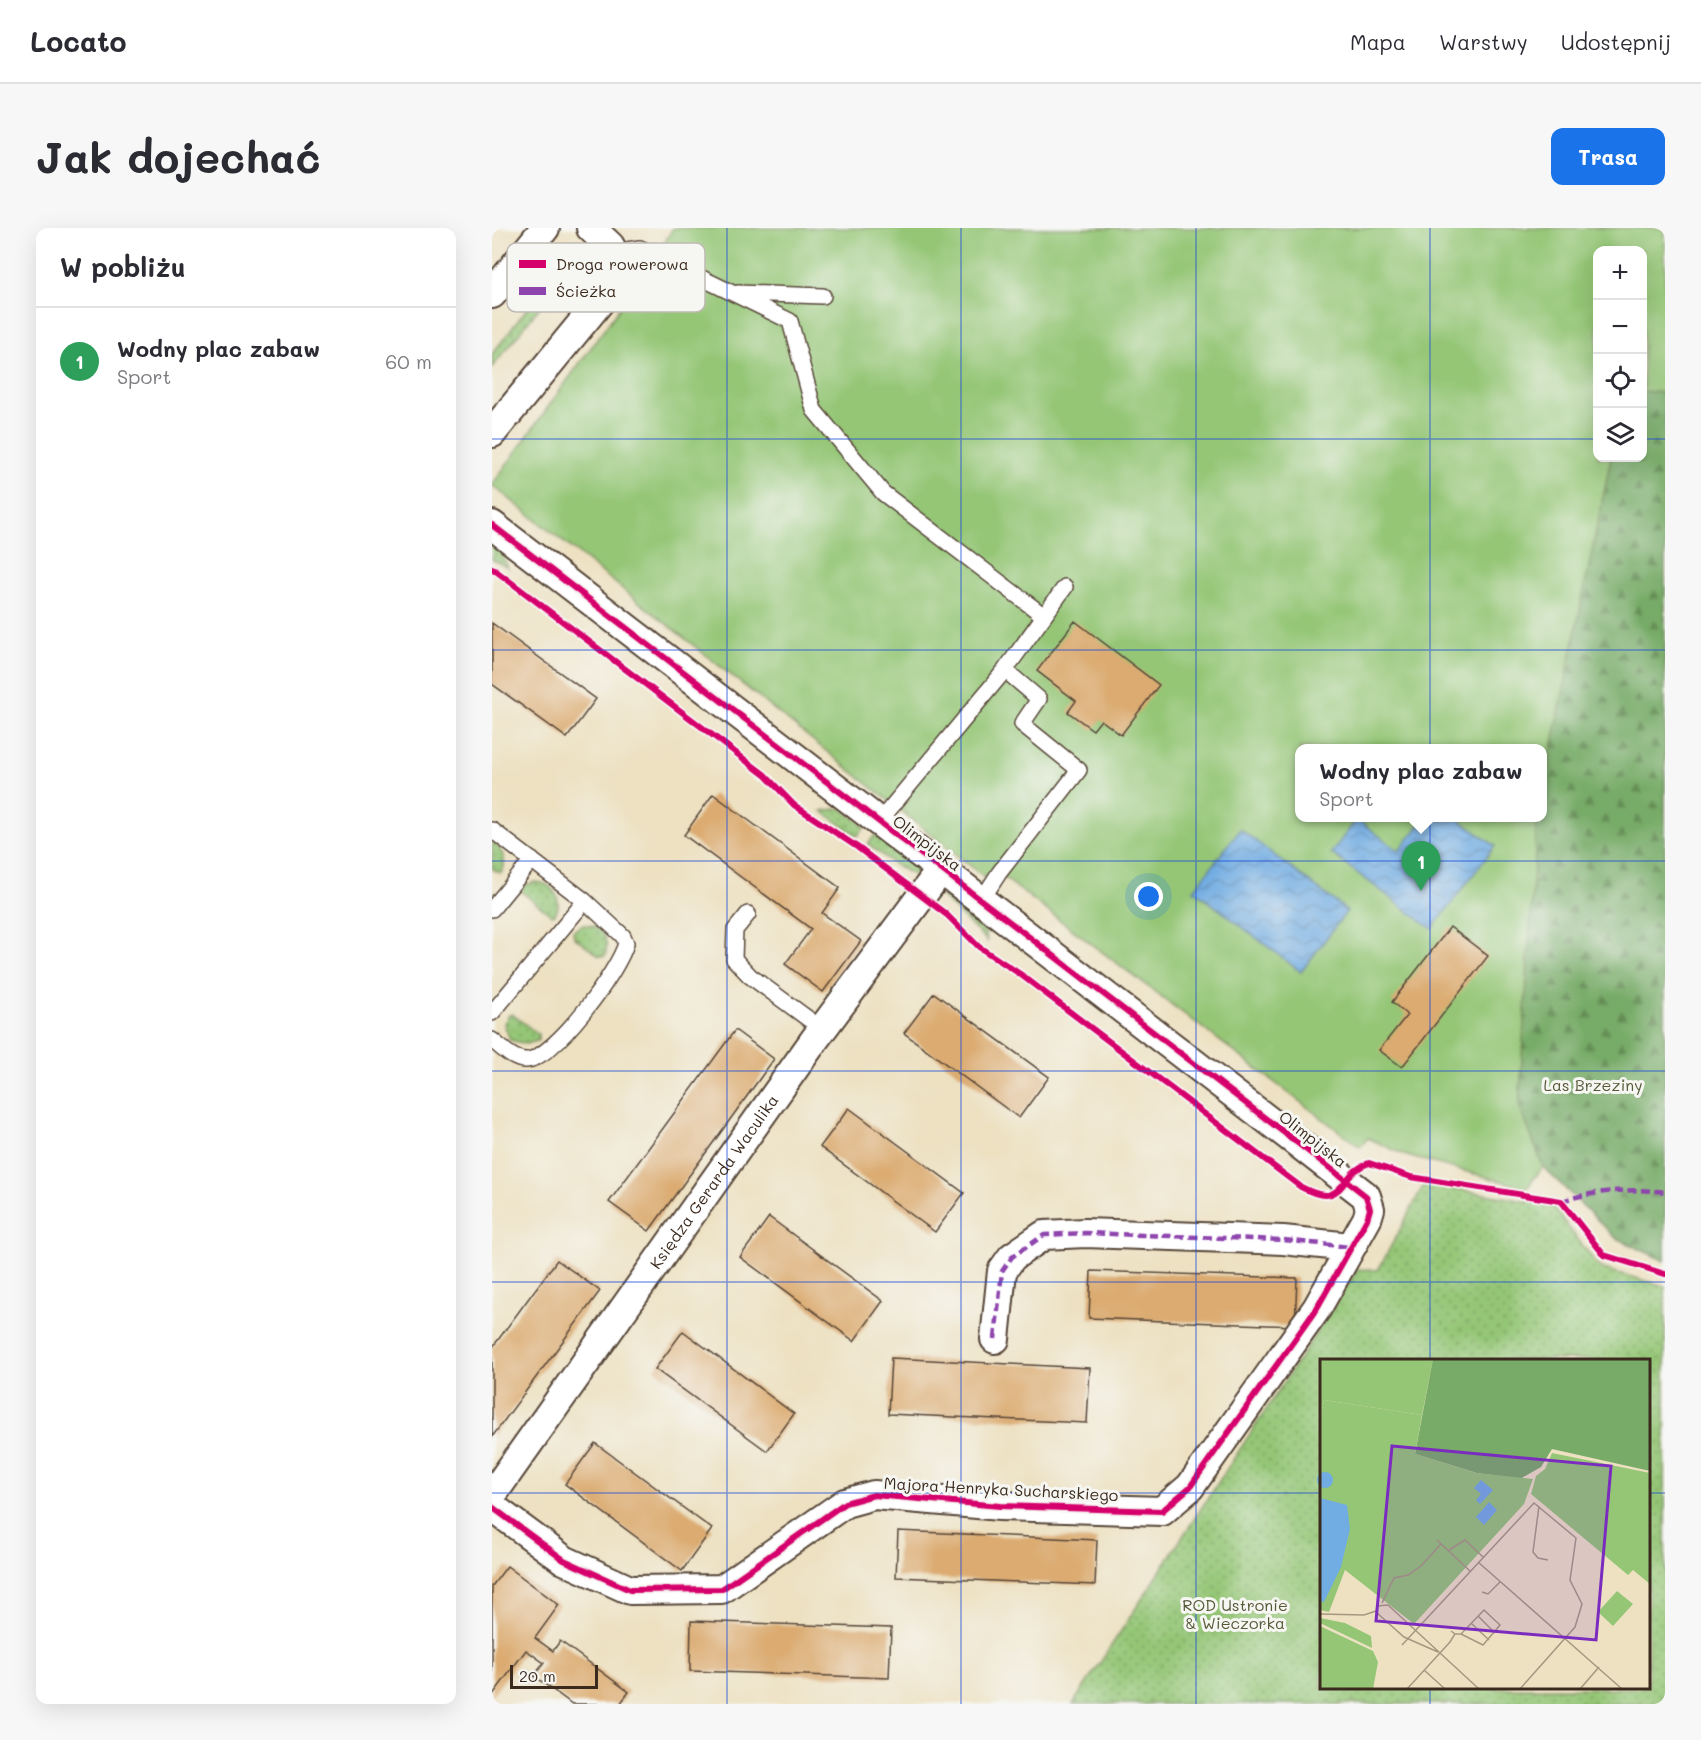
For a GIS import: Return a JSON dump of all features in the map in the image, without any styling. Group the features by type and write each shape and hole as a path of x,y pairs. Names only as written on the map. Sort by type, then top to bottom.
{"street":[{"path":"533,243 545,228"},
{"path":"591,228 605,243"},
{"path":"492,294 507,275"},
{"path":"492,433 591,312"},
{"name":"Olimpijska","path":"492,525 1366,1196 1370,1209 1367,1219 1350,1247"},
{"name":"Księdza Gerarda Waculika","path":"492,1496 822,1029 940,870"},
{"path":"995,1340 1002,1271 1012,1257 1044,1235 1085,1233 1284,1240 1350,1247"},
{"name":"Majora Henryka Sucharskiego","path":"492,1507 564,1560 630,1590 722,1589 845,1503 874,1495 1000,1506 1162,1511 1190,1487 1317,1308 1350,1247"}],"lane":[{"path":"705,280 790,321 814,410 883,493 1044,616"},
{"path":"732,293 823,296"},
{"path":"878,823 1005,670 1065,587"},
{"path":"981,901 999,873 1079,770 1022,723 1039,699 1005,670"},
{"path":"492,830 585,901 623,936 626,943 609,976 561,1038 546,1052 526,1060 514,1057 492,1040"},
{"path":"492,909 532,860"},
{"path":"492,1013 585,901"},
{"path":"748,914 735,930 734,959 750,976 822,1029"}],"green space":[{"path":"673,228 1665,228 1665,393 1647,391 1647,246 1593,246 1593,462 1610,462 1547,771 1547,744 1295,744 1295,822 1537,822 1519,1105 1543,1167 1527,1188 1407,1156 1368,1138 1360,1147 999,874 992,883 492,485 617,312 705,312 705,243 664,243"},
{"path":"524,312 536,312 492,368 492,354"},
{"name":"Las Brzeziny","path":"1647,391 1665,393 1665,1261 1616,1238 1543,1167 1519,1105 1537,822 1547,822 1547,771 1610,462 1647,462"},
{"path":"492,542 500,548 508,568 492,559"},
{"path":"841,808 865,827 857,836 822,811"},
{"path":"875,835 916,868 917,877 895,865 868,844"},
{"path":"492,841 503,856 504,864 501,873 492,869"},
{"path":"535,882 547,885 555,892 558,903 555,914 551,915 522,892 523,886"},
{"path":"940,895 958,899 982,918 987,941"},
{"path":"583,925 595,927 603,934 606,944 605,956 599,956 574,937 573,931"},
{"path":"512,1014 538,1034 538,1041 526,1044 510,1040 504,1023"},
{"name":"ROD Ustronie & Wieczorka","path":"1425,1183 1552,1206 1600,1268 1665,1286 1665,1704 1073,1704 1358,1269 1378,1270"}],"water":[{"path":"1355,822 1361,822 1399,851 1422,822 1462,822 1495,846 1432,929 1331,853"},
{"path":"1240,829 1347,911 1301,972 1194,890"}],"building":[{"path":"1075,621 1159,685 1121,735 1101,720 1093,730 1068,712 1076,701 1037,671"},
{"path":"492,623 596,699 567,738 492,684"},
{"path":"713,794 840,888 822,913 861,941 823,992 785,964 811,929 684,835"},
{"path":"1450,927 1488,956 1402,1067 1379,1050 1407,1015 1392,1002"},
{"path":"934,993 1049,1077 1019,1118 904,1033"},
{"path":"735,1030 774,1059 649,1231 609,1202"},
{"path":"849,1108 964,1193 935,1232 820,1147"},
{"path":"769,1217 883,1301 854,1341 740,1257"},
{"path":"557,1260 600,1291 492,1437 492,1348"},
{"path":"1091,1271 1297,1278 1295,1326 1089,1318"},
{"path":"683,1331 794,1414 767,1451 655,1369"},
{"path":"891,1358 1090,1368 1087,1423 888,1414"},
{"path":"595,1443 712,1529 682,1571 565,1484"},
{"path":"898,1531 1097,1540 1095,1585 896,1577"},
{"path":"507,1566 559,1605 535,1638 553,1651 560,1641 629,1692 620,1704 572,1704 534,1676 544,1663 526,1650 492,1696 492,1586"},
{"path":"691,1621 891,1628 889,1678 690,1671"}],"marked path":[{"path":"1561,1201 1612,1191 1665,1192"},
{"path":"995,1339 1002,1271 1012,1257 1044,1235 1085,1233 1283,1240 1350,1247"}],"cycle path":[{"path":"492,525 1366,1196 1370,1209 1367,1219 1317,1308 1190,1487 1162,1511 1000,1506 874,1495 845,1503 722,1589 630,1590 564,1560 492,1507"},
{"path":"492,568 765,775 794,805 857,847 947,915 979,947 1020,974 1301,1187 1326,1195 1334,1193 1359,1168 1369,1163 1411,1177 1561,1201 1604,1255 1665,1274"}],"place":[{"name":"Wodny plac zabaw","path":"1421,891"}]}
